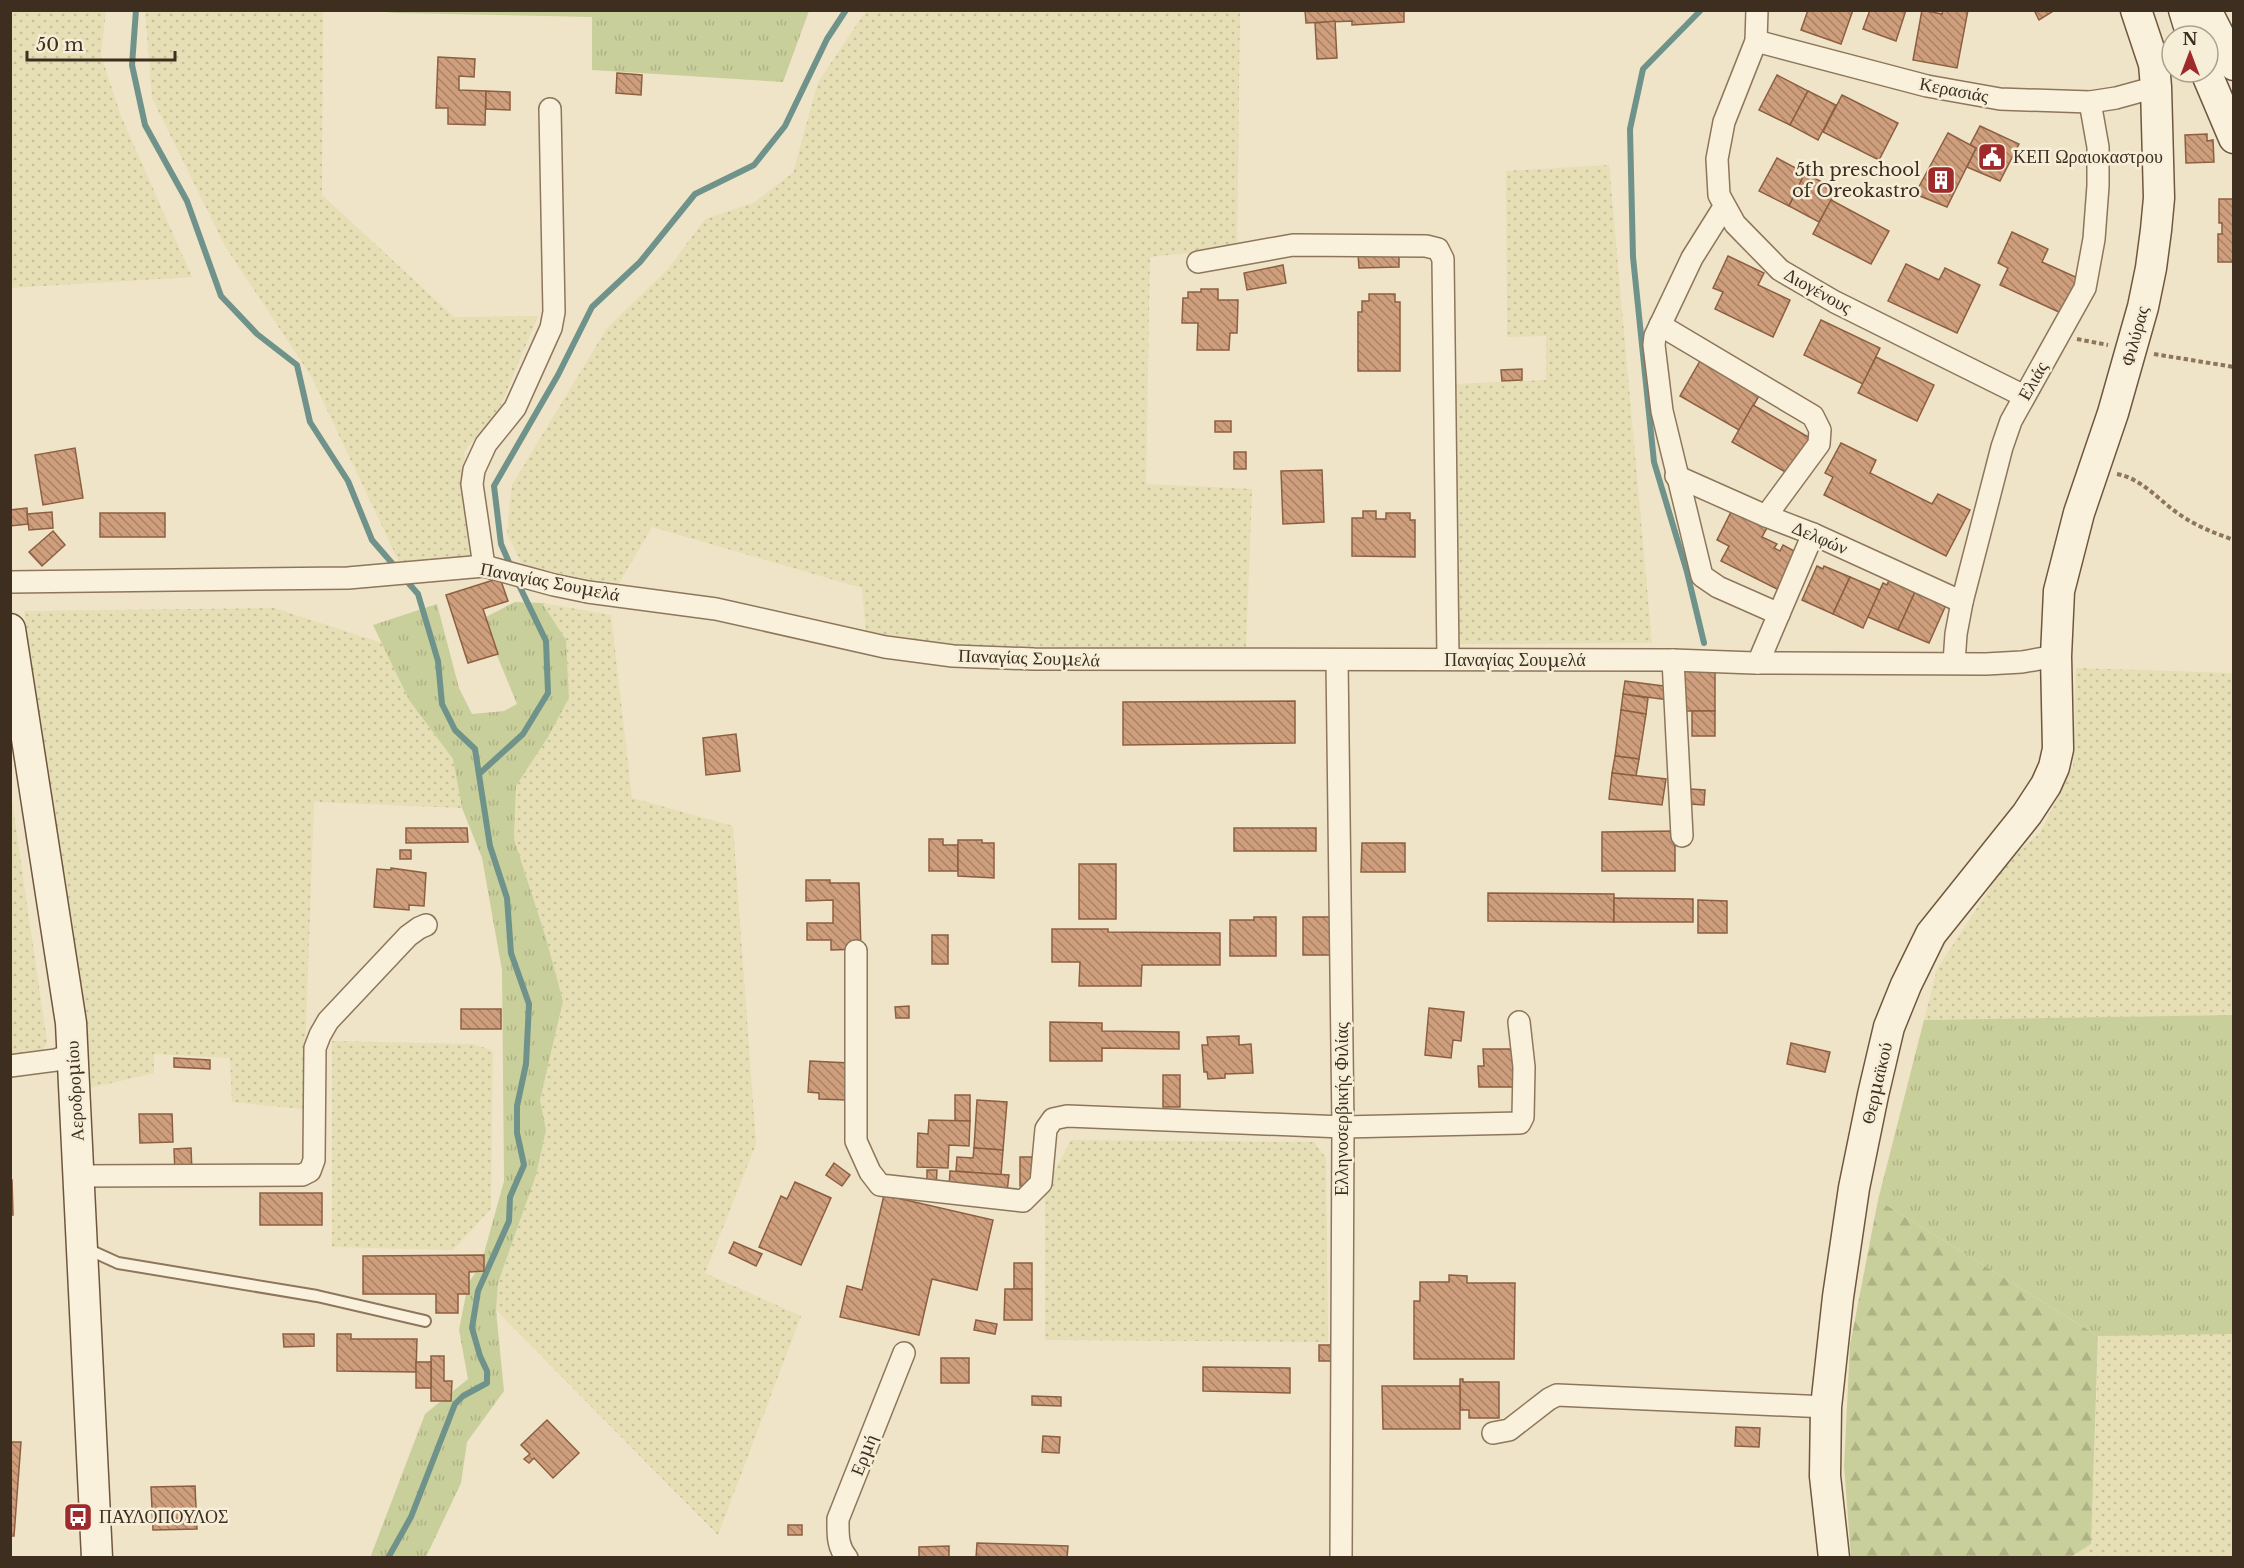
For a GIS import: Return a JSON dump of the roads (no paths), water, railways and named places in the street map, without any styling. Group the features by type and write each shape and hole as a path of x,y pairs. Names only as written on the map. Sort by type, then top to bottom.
{"street":[{"name":"Διογένους","path":"1757,10 1756,41 1724,122 1717,159 1719,195 1735,224 1780,270 1834,302 2024,396"},
{"name":"Φιλύρας","path":"2056,656 2062,580 2079,513 2113,413 2143,307 2151,268 2159,198 2156,87 2154,64 2136,10"},
{"path":"2206,10 2234,65"},
{"name":"Κερασιάς","path":"1756,41 1928,86 2000,99 2090,102 2116,98 2156,87"},
{"path":"2211,84 2234,138"},
{"name":"Ελιάς","path":"1954,663 1962,602 2002,447 2011,421 2085,288 2094,239 2098,186 2098,147 2090,102"},
{"path":"493,569 472,484 474,470 486,444 515,408 551,328 554,312 550,109"},
{"path":"1724,207 1692,258 1655,336 1654,345 1662,411 1702,576 1718,587 1779,614"},
{"path":"1198,261 1293,245 1426,246 1438,249 1443,259 1448,659"},
{"path":"1660,325 1813,416 1820,430 1820,444 1766,516"},
{"name":"Δελφών","path":"1676,476 1813,534 1962,602"},
{"path":"1758,663 1813,534"},
{"name":"Παναγίας Σουμελά","path":"10,582 348,578 493,569 588,592 746,615 914,652 1034,659 1673,660 1758,663 1986,664 2022,662 2056,656"},
{"name":"Αεροδρομίου","path":"10,629 54,908 74,1053 97,1557"},
{"name":"Θερμαϊκού","path":"1834,1557 1825,1476 1826,1407 1838,1297 1854,1188 1889,1027 1931,934 2027,814 2046,785 2054,767 2058,749 2056,656"},
{"name":"Ελληνοσερβικής Φιλίας","path":"1337,660 1343,1127 1341,1557"},
{"path":"1673,660 1682,836"},
{"path":"78,1176 302,1175 310,1171 314,1161 315,1048 320,1035 328,1021 408,936 426,926"},
{"path":"856,951 856,1141 870,1172 880,1185 1023,1201 1041,1183 1046,1129 1053,1119 1067,1116 1343,1127 1520,1123 1523,1117 1524,1067 1519,1022"},
{"path":"10,1066 56,1060 74,1053"},
{"name":"Ερμή","path":"847,1557 837,1538 838,1519 904,1353"},
{"path":"1493,1433 1509,1430 1557,1395 1826,1407"}],"lane":[{"path":"82,1246 118,1263 317,1296 425,1321"}],"waterway":[{"path":"136,10 132,65 145,125 187,201 221,296 257,334 297,365 310,422 348,481 372,540 398,570"},
{"path":"512,569 501,544 494,486 558,375 592,307 640,262 695,194 754,165 785,126 827,39 846,10"},
{"path":"1701,10 1643,69 1630,129 1633,257 1654,462 1687,572 1704,643"},
{"path":"388,1558 411,1517 455,1404 463,1396 487,1383 487,1371 472,1328 478,1291 509,1221 510,1197 524,1165 517,1133 517,1106 526,1064 529,1004 511,953 507,898 490,846 475,749 455,730 442,704 438,661 418,594 404,578"},
{"path":"479,774 523,734 548,693 546,641 517,581"}],"place":[{"name":"ΚΕΠ Ωραιοκαστρου","path":"1992,157"},
{"name":"5th preschool of Oreokastro","path":"1941,180"},
{"name":"ΠΑΥΛΟΠΟΥΛΟΣ","path":"78,1517"}]}
